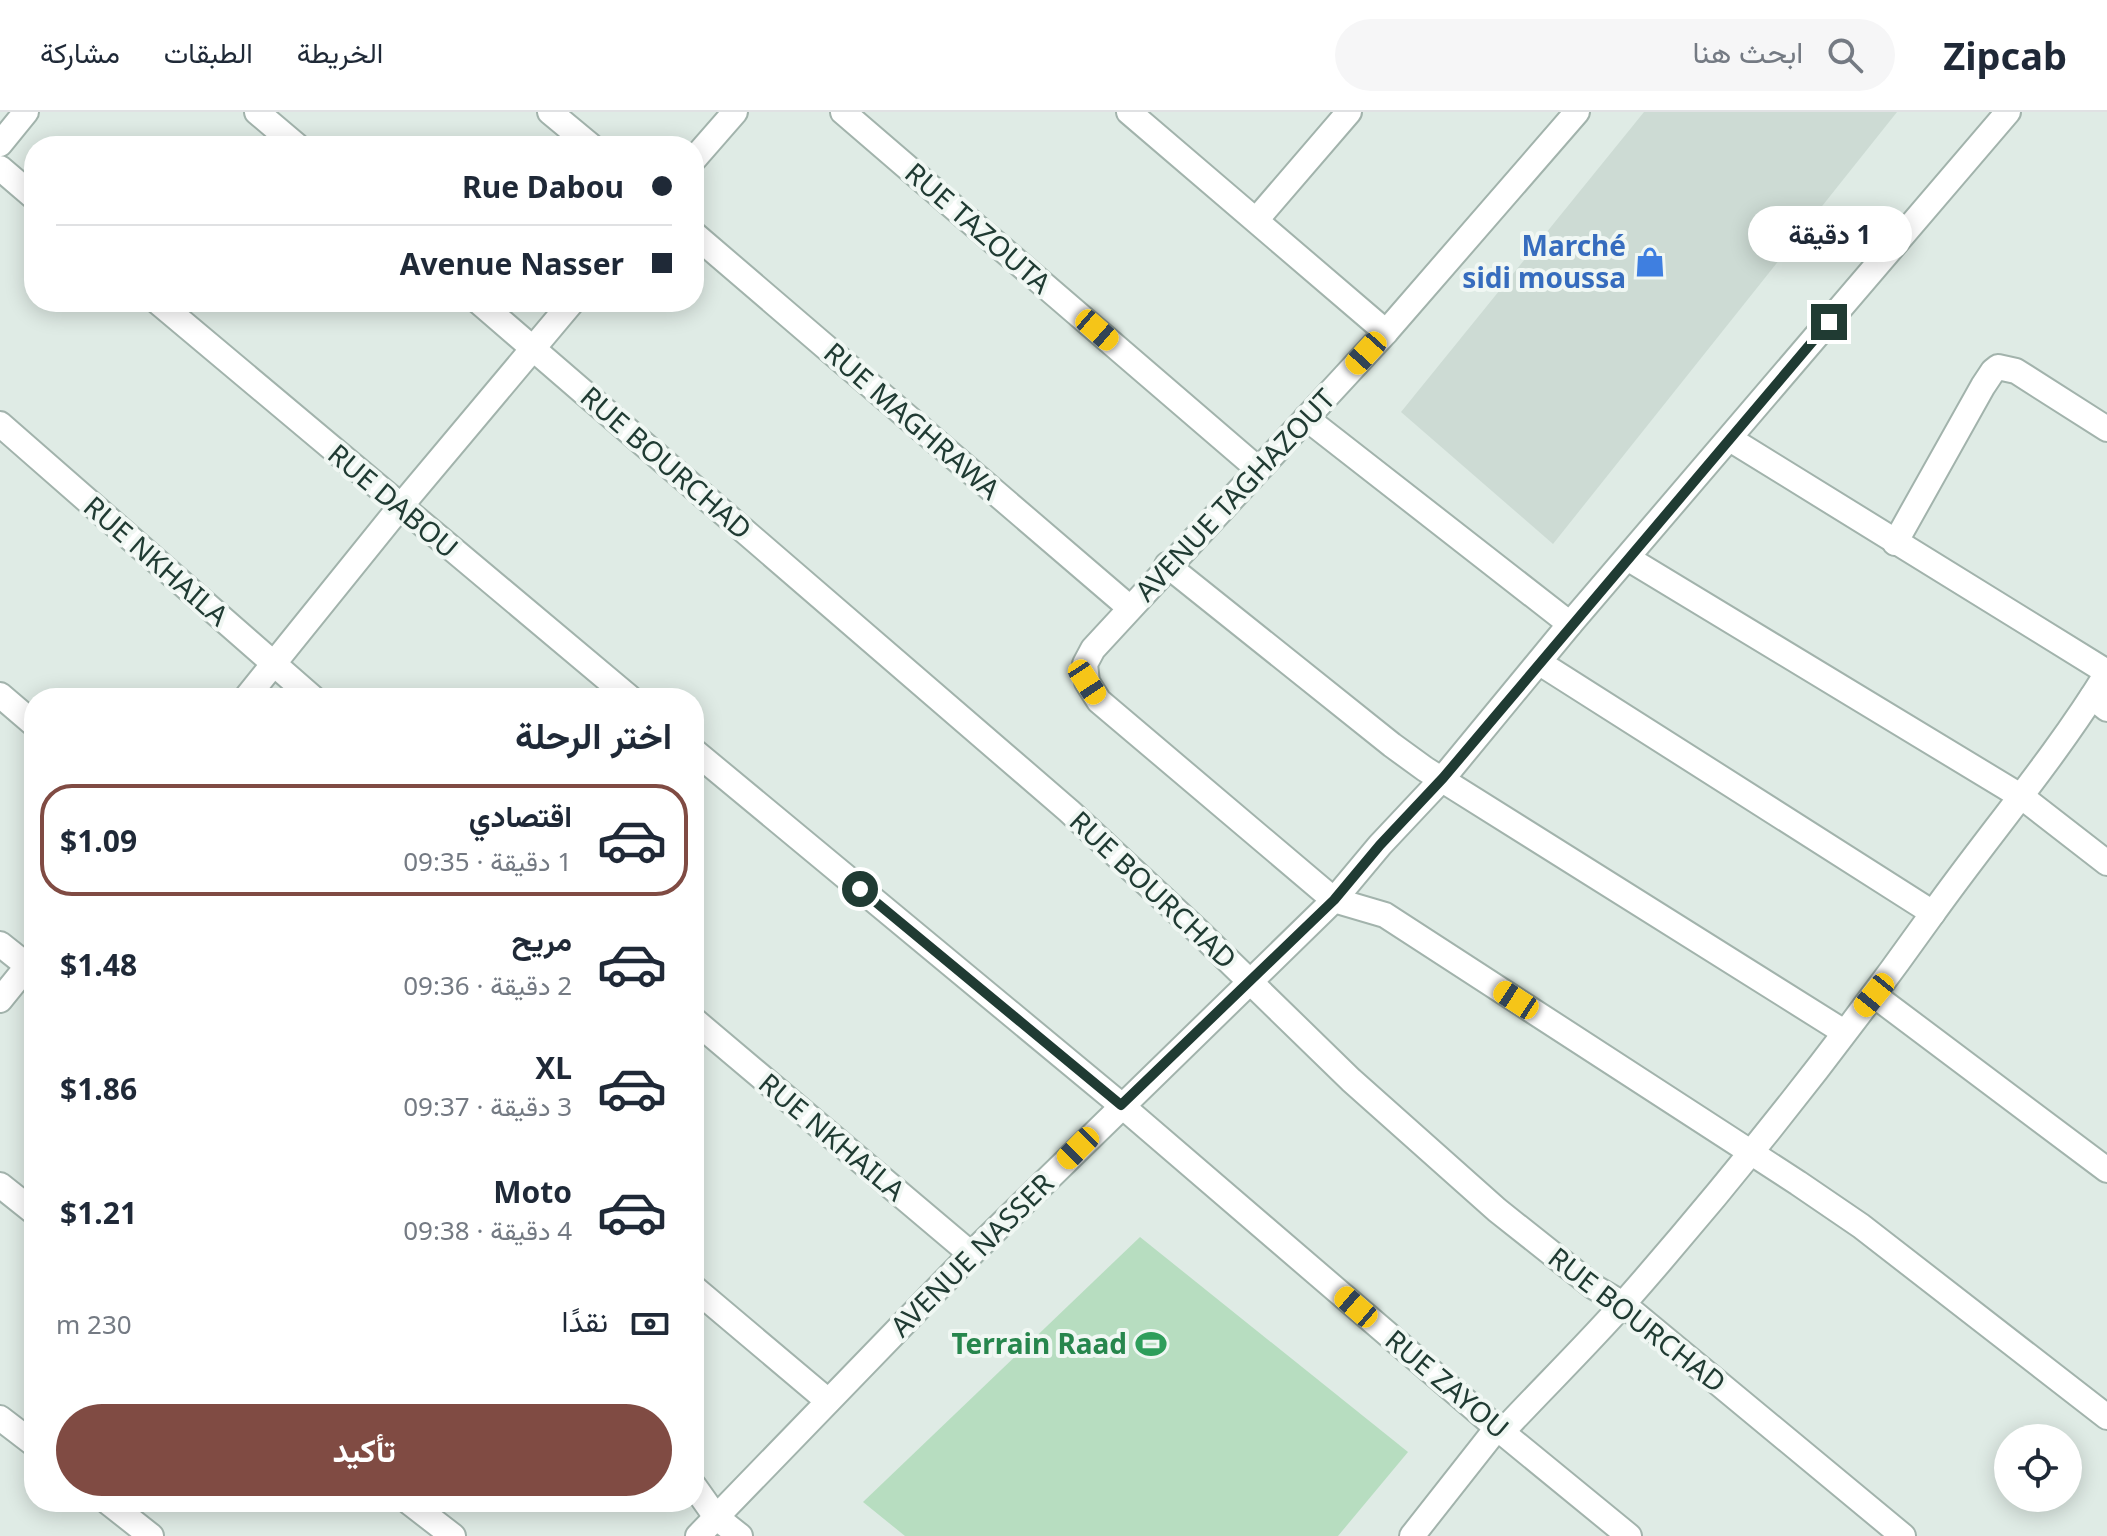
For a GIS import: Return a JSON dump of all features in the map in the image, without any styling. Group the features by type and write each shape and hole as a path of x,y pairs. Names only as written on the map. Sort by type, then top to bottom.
{"street":[{"path":"0,144 26,112"},
{"path":"257,112 285,136"},
{"path":"550,112 579,136"},
{"path":"704,148 735,112"},
{"name":"RUE TAZOUTA","path":"843,112 1258,469"},
{"path":"1129,112 1386,332"},
{"path":"1257,219 1349,112"},
{"name":"AVENUE TAGHAZOUT","path":"1334,900 1099,701 1087,682 1085,664 1093,649 1167,565 1386,332 1577,112"},
{"name":"AVENUE NASSER","path":"698,1536 971,1254 1334,900 1443,778 1570,624 1629,559 2008,112"},
{"path":"0,168 24,188"},
{"name":"RUE MAGHRAWA","path":"704,243 1130,608"},
{"name":"RUE DABOU","path":"170,312 618,688"},
{"name":"RUE BOURCHAD","path":"491,312 1069,811 1351,1080 1497,1210 1594,1287 1623,1304 1903,1536"},
{"path":"254,688 564,312"},
{"path":"1895,543 1983,386 1998,367 2016,371 2107,429"},
{"path":"1306,418 1570,624"},
{"name":"RUE NKHAILA","path":"0,424 301,688"},
{"path":"1412,1536 1500,1429 1623,1304 1751,1152 1874,995 2022,797 2100,703 2107,672 1730,439"},
{"path":"1629,559 2022,797 2107,863"},
{"path":"1167,565 1392,745 1844,1032"},
{"path":"1540,663 1933,913"},
{"path":"0,695 24,715"},
{"path":"704,759 1121,1105"},
{"path":"1334,900 1385,915 1751,1152 1861,1226 2107,1417"},
{"path":"0,944 24,960"},
{"path":"0,1000 24,974"},
{"path":"1874,995 2107,1170"},
{"name":"RUE NKHAILA","path":"704,1028 971,1254"},
{"name":"RUE ZAYOU","path":"1121,1105 1629,1536"},
{"path":"0,1185 24,1204"},
{"path":"704,1296 828,1401"},
{"path":"0,1418 24,1436"},
{"path":"704,1500 716,1517 740,1536"},
{"path":"121,1512 151,1536"},
{"path":"422,1512 453,1536"}],"shaded area":[{"name":"Marché sidi moussa","path":"1644,112 1897,112 1553,544 1401,412"}],"green space":[{"name":"Terrain Raad","path":"1140,1237 1408,1452 1338,1536 905,1536 863,1502"}],"place":[{"name":"Marché sidi moussa","path":"1650,262"},
{"name":"Terrain Raad","path":"1151,1344"}],"route":[{"path":"860,889 1121,1105 1334,900 1443,778 1570,624 1629,559 1829,322"}]}
